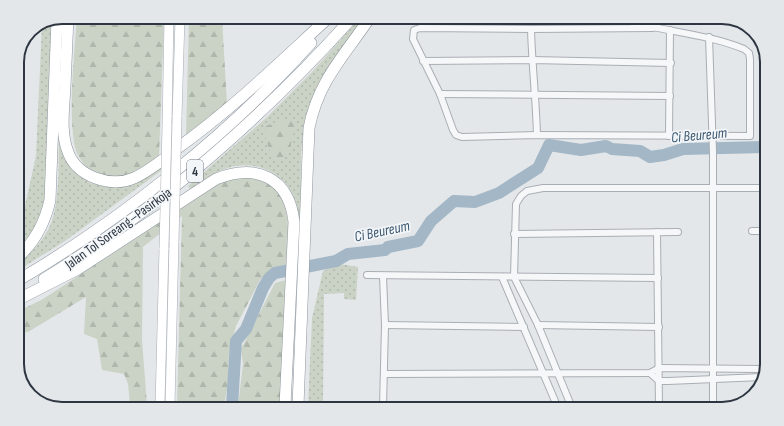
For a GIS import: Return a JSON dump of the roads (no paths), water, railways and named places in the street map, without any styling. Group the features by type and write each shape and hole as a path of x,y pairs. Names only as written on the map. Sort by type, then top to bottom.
{"highway":[{"path":"68,24 63,127 68,153 79,168 90,176 106,181 121,182 134,178 148,170 208,126 249,92 322,24"},
{"name":"Jalan Tol Soreang–Pasirkoja","path":"24,276 96,230 189,158 254,101 295,60 327,24"},
{"name":"Jalan Tol Soreang–Pasirkoja","path":"24,292 96,246 193,172 249,124 288,86 346,24"},
{"path":"285,402 297,285 309,128 313,110 328,76 365,24"},
{"path":"24,252 42,226 50,200 57,25"},
{"path":"24,296 78,269 205,185 232,172 248,171 264,175 277,183 286,194 292,208 299,246"},
{"path":"297,285 298,402"}],"main road":[{"path":"160,402 169,24"},
{"path":"170,402 180,24"}],"street":[{"path":"639,24 653,28"},
{"path":"420,28 531,30 653,28 709,37 744,49 748,53 750,59 750,136 713,140 669,136 537,135 462,137 456,135 440,94 413,39 414,30 420,28"},
{"path":"531,30 532,60 536,94 537,135"},
{"path":"669,136 671,63 670,30"},
{"path":"709,37 713,140 713,402"},
{"path":"423,61 532,60 671,63"},
{"path":"440,94 670,96"},
{"path":"570,402 538,326 514,277 516,204 521,196 535,189 760,188"},
{"path":"752,231 760,231"},
{"path":"657,232 659,402"},
{"path":"514,234 678,232"},
{"path":"367,275 658,278"},
{"path":"383,276 385,325 383,402"},
{"path":"502,277 556,402"},
{"path":"385,325 524,327"},
{"path":"538,326 658,327"},
{"path":"384,374 650,374 659,368 759,369"},
{"path":"650,374 659,380 712,380 757,377"}],"waterway":[{"name":"Ci Beureum","path":"232,402 236,341 246,329 263,288 269,278 275,273 336,261 348,254 385,250 388,247 418,241 431,221 454,201 475,202 499,193 538,168 549,145 581,150 606,146 612,149 640,151 650,157 664,155 683,149 760,147"}]}
